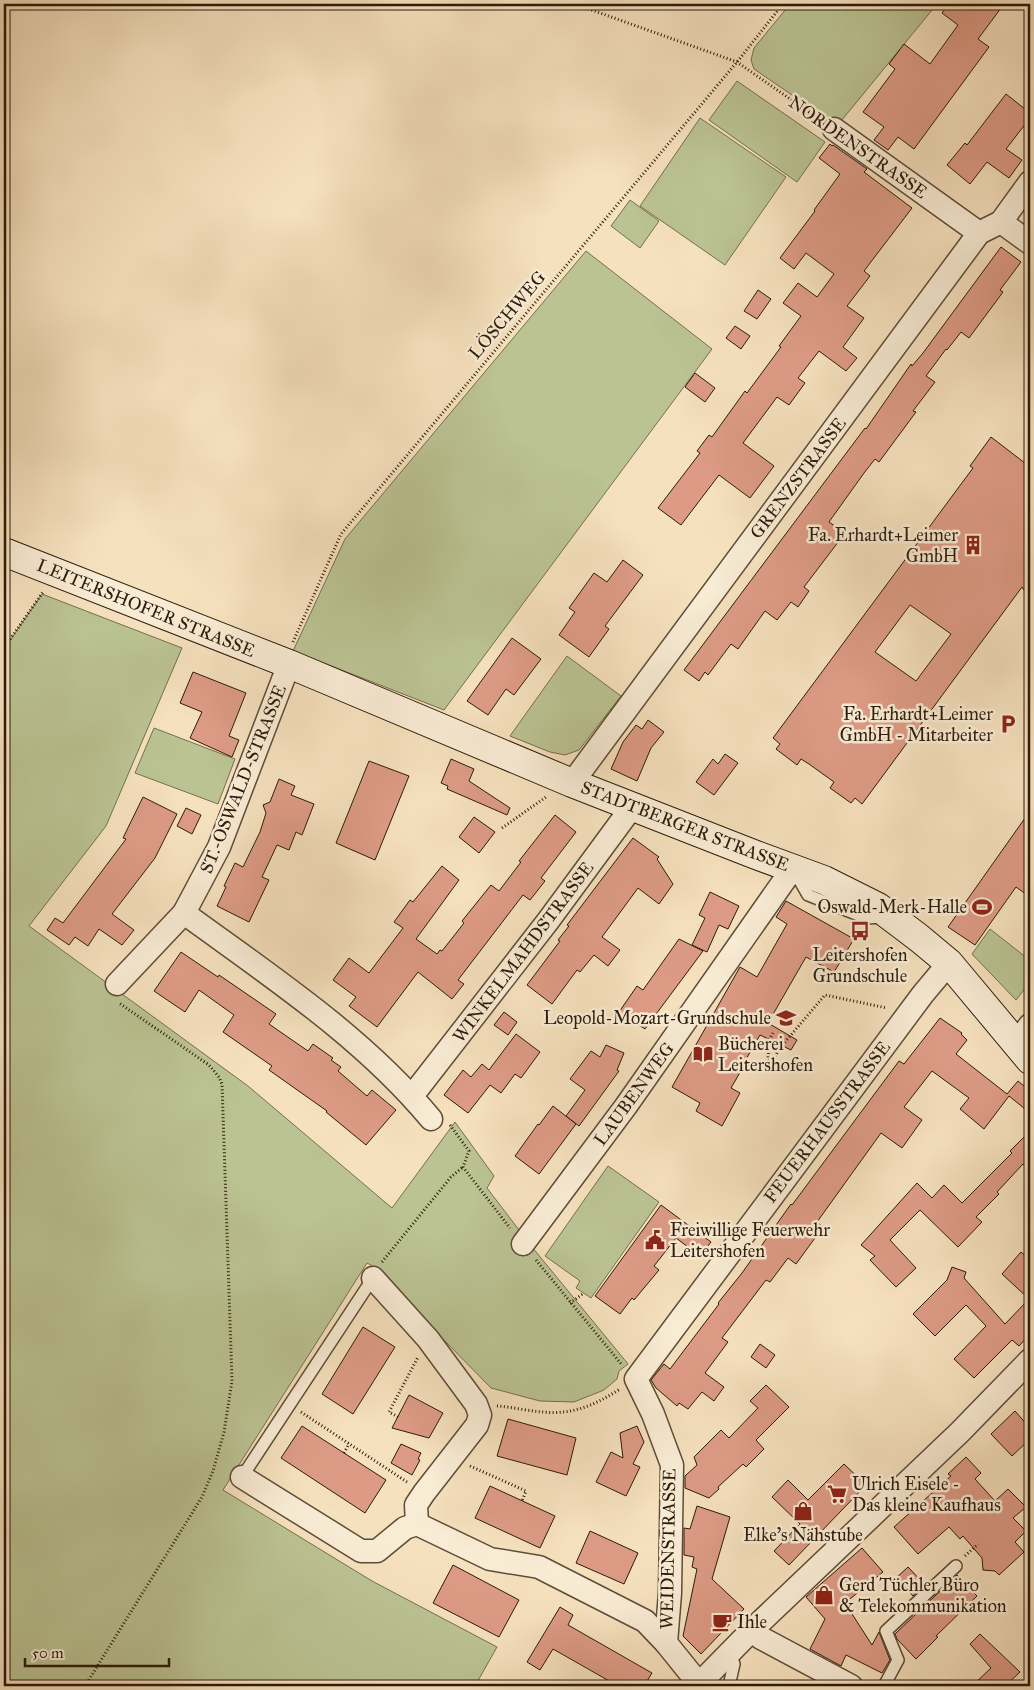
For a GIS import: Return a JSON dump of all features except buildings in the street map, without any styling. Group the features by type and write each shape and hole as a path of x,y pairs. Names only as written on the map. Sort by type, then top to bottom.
{"street":[{"name":"NORDENSTRASSE","path":"834,130 979,233"},
{"name":"GRENZSTRASSE","path":"565,780 979,233 1001,222 1030,182"},
{"path":"1001,222 1030,243"},
{"name":"LEITERSHOFER STRASSE","path":"4,552 289,664"},
{"name":"STADTBERGER STRASSE","path":"289,664 565,780 824,880 878,907 949,964 1026,1043"},
{"name":"ST.-OSWALD-STRASSE","path":"116,984 184,913 219,847 289,664"},
{"name":"WINKELMAHDSTRASSE","path":"412,1096 548,921 632,807"},
{"name":"LAUBENWEG","path":"523,1244 632,1098 793,868"},
{"path":"184,913 320,1012 412,1096 431,1119"},
{"name":"FEUERHAUSSTRASSE","path":"636,1379 910,1012 949,964"},
{"path":"373,1278 428,1339 476,1404 480,1415 477,1425 416,1505 417,1524"},
{"path":"698,1685 729,1652 960,1432 1030,1360"},
{"name":"WEIDENSTRASSE","path":"636,1379 653,1414 672,1465 670,1593 666,1643 698,1685"},
{"path":"242,1477 361,1551 377,1551 406,1528 417,1524 490,1559 539,1567 645,1621 666,1643"},
{"path":"752,1630 761,1638 851,1686"}],"lane":[{"path":"242,1477 373,1278"},
{"path":"884,1686 898,1660 886,1631 956,1566"},
{"path":"729,1652 734,1664 729,1686"}],"path":[{"name":"NORDENSTRASSE","path":"575,4 737,62 834,130"},
{"name":"LÖSCHWEG","path":"289,664 292,643 340,534 737,62 783,4"},
{"path":"4,648 56,572"},
{"path":"502,828 549,795 565,780"},
{"path":"85,1686 202,1497 214,1471 224,1432 232,1381 222,1084 209,1065 120,1004 116,997 116,984"},
{"path":"773,1033 769,1040 768,1060 772,1062 779,1049 825,995 910,1012"},
{"path":"373,1278 403,1236 451,1177 463,1167"},
{"path":"570,1303 584,1293"},
{"path":"398,1417 389,1412 416,1362"},
{"path":"476,1404 543,1412 568,1412 586,1408 636,1379"},
{"path":"290,1405 424,1493"},
{"path":"344,1453 349,1444"},
{"path":"452,1457 526,1491 522,1501"}],"green space":[{"path":"790,4 937,4 837,126 754,69 751,60 754,48"},
{"path":"737,81 825,142 797,182 709,120"},
{"path":"700,118 786,177 725,265 640,206"},
{"path":"630,200 659,221 640,248 611,226"},
{"path":"586,251 712,349 444,710 293,651 345,539"},
{"path":"42,594 182,648 106,826 29,926 248,1086 392,1208 455,1122 494,1176 487,1188 532,1247 628,1364 619,1371 617,1379 604,1390 574,1402 540,1401 491,1388 440,1336 382,1271 367,1263 223,1490 372,1581 497,1647 475,1686 4,1686 4,649"},
{"path":"567,656 621,696 579,750 565,755 550,752 510,736"},
{"path":"154,728 235,759 218,804 135,773"},
{"path":"990,929 1027,958 1030,955 1030,982 1016,1000 972,954"},
{"path":"608,1166 659,1202 591,1298 576,1288 580,1281 545,1256"}],"place":[{"name":"Fa. Erhardt+Leimer GmbH","path":"973,545"},
{"name":"Fa. Erhardt+Leimer GmbH - Mitarbeiter","path":"1008,724"},
{"name":"Oswald-Merk-Halle","path":"982,907"},
{"name":"Leitershofen Grundschule","path":"860,931"},
{"name":"Leopold-Mozart-Grundschule","path":"786,1018"},
{"name":"Bücherei Leitershofen","path":"703,1054"},
{"name":"Freiwillige Feuerwehr Leitershofen","path":"655,1240"},
{"name":"Ulrich Eisele - Das kleine Kaufhaus","path":"837,1494"},
{"name":"Elke's Nähstube","path":"803,1511"},
{"name":"Gerd Tüchler Büro & Telekommunikation","path":"824,1595"},
{"name":"Ihle","path":"722,1622"}]}
